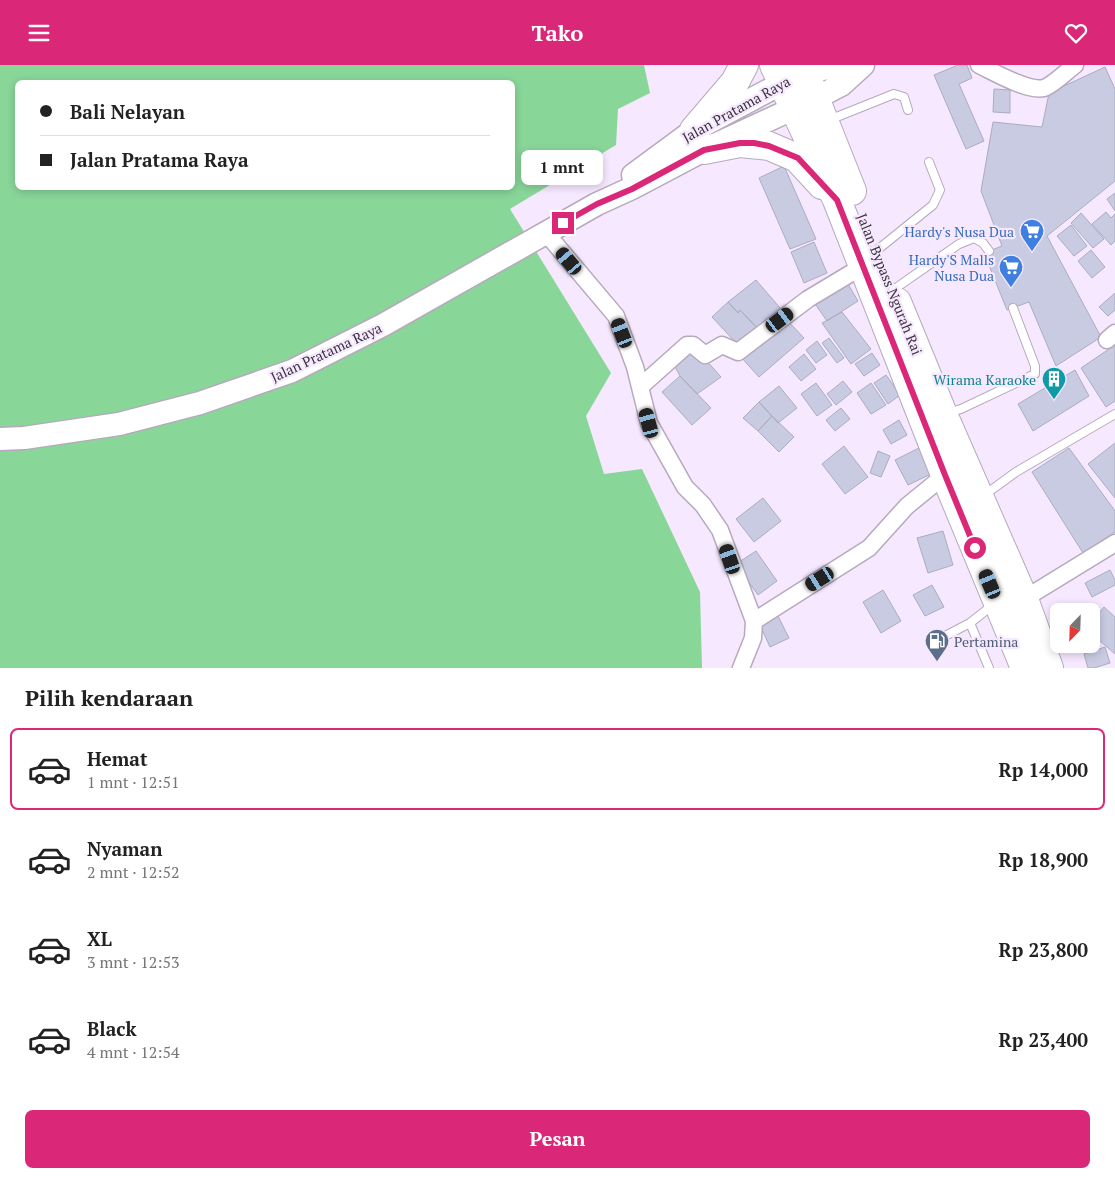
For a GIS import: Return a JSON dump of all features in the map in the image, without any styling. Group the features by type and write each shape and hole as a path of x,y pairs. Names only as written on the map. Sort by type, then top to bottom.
{"highway":[{"path":"744,65 699,140 769,146 798,158 837,200"},
{"name":"Jalan Bypass Ngurah Rai","path":"791,71 811,109 870,258 945,475 1011,601 1049,668"},
{"name":"Jalan Bypass Ngurah Rai","path":"811,109 837,200 870,258 893,290 942,414 980,499 1011,601 1025,668"}],"main road":[{"name":"Jalan Pratama Raya","path":"699,140 811,109 861,66"},
{"path":"791,71 861,66"},
{"name":"Jalan Pratama Raya","path":"0,439 119,424 200,403 292,371 383,325 597,204 632,189 791,71"}],"street":[{"path":"979,65 1035,89 1045,88 1075,65"},
{"path":"546,233 616,316 629,349 649,423 685,487 703,505 720,530 754,621 753,639 741,668"},
{"path":"640,387 687,345 693,345 705,355 722,345 738,352 808,299 870,258"},
{"path":"754,621 869,548 907,507 945,475"},
{"path":"1011,601 1115,543"}],"lane":[{"path":"811,109 894,94 904,97 908,110"},
{"path":"870,258 933,205 940,189 929,162"},
{"path":"893,290 959,244 974,238 983,243 989,251"},
{"path":"942,414 961,409 1035,374 1035,366 1013,308"},
{"path":"980,499 1016,472 1115,414"},
{"path":"939,645 945,636 1011,601"},
{"path":"970,623 989,668"}],"green space":[{"path":"0,65 644,65 650,93 618,109 616,145 510,209 611,373 586,416 604,474 642,469 700,592 702,668 0,668"}],"building":[{"path":"958,65 967,65 972,78 959,84 984,141 966,149 934,75"},
{"path":"1105,67 1115,89 1115,181 1047,236 1101,337 1056,366 1029,302 1007,310 984,253 1002,246 981,191 993,122 1042,127 1049,93"},
{"path":"994,89 1010,90 1010,113 993,112"},
{"path":"784,166 816,239 790,249 759,178"},
{"path":"1115,193 1115,211 1107,199"},
{"path":"1106,212 1111,218 1115,214 1115,241 1111,245 1092,224"},
{"path":"1081,213 1104,239 1093,248 1071,223"},
{"path":"1071,225 1087,246 1074,256 1057,236"},
{"path":"814,242 827,273 804,283 791,252"},
{"path":"1091,250 1105,267 1092,278 1078,261"},
{"path":"845,279 858,301 827,321 813,301"},
{"path":"756,280 781,309 759,330 740,310 738,313 728,302"},
{"path":"1115,293 1115,310 1108,316 1099,307"},
{"path":"728,302 738,313 740,310 759,330 740,347 712,317"},
{"path":"842,312 871,349 851,364 822,323"},
{"path":"786,319 804,338 759,377 740,356"},
{"path":"829,338 844,358 837,363 822,343"},
{"path":"817,341 827,355 816,363 806,350"},
{"path":"1115,345 1115,401 1106,407 1081,368"},
{"path":"696,349 721,377 697,394 680,376 673,363"},
{"path":"872,353 880,365 864,376 855,364"},
{"path":"804,354 816,369 801,381 789,367"},
{"name":"Wirama Karaoke","path":"1075,370 1089,396 1033,431 1018,404"},
{"path":"886,375 900,395 888,404 874,383"},
{"path":"680,376 711,408 692,425 662,392"},
{"path":"843,381 852,392 836,405 827,394"},
{"path":"816,383 832,405 817,416 801,394"},
{"path":"871,383 886,405 871,414 857,393"},
{"path":"779,386 797,408 778,423 759,402"},
{"path":"759,402 772,416 758,431 743,418"},
{"path":"841,408 850,419 835,431 826,420"},
{"path":"772,416 794,437 779,452 758,431"},
{"path":"899,420 907,435 891,444 883,430"},
{"path":"1115,443 1115,498 1088,464"},
{"path":"844,446 868,477 845,494 822,464"},
{"path":"919,448 931,474 908,485 895,460"},
{"path":"1069,448 1115,511 1115,532 1083,553 1032,472"},
{"path":"878,451 890,456 881,477 870,473"},
{"path":"763,498 781,521 754,542 736,519"},
{"path":"943,531 953,565 928,573 917,538"},
{"path":"756,551 777,581 758,595 736,564"},
{"path":"1110,570 1115,580 1115,585 1092,597 1085,583"},
{"path":"932,585 944,607 925,616 913,595"},
{"path":"883,590 901,621 881,633 863,602"},
{"path":"1104,607 1115,617 1115,654 1100,641 1100,612"},
{"path":"777,614 789,638 770,647 759,623"},
{"path":"1105,647 1110,663 1088,668 1084,654 1100,653 1100,649"}],"place":[{"name":"Hardy's Nusa Dua","path":"1032,252"},
{"name":"Hardy'S Malls Nusa Dua","path":"1011,288"},
{"name":"Wirama Karaoke","path":"1054,400"},
{"name":"Pertamina","path":"937,662"}],"route":[{"path":"563,223 597,204 632,189 704,150 728,144 754,143 769,146 798,158 837,200 975,548"}]}
